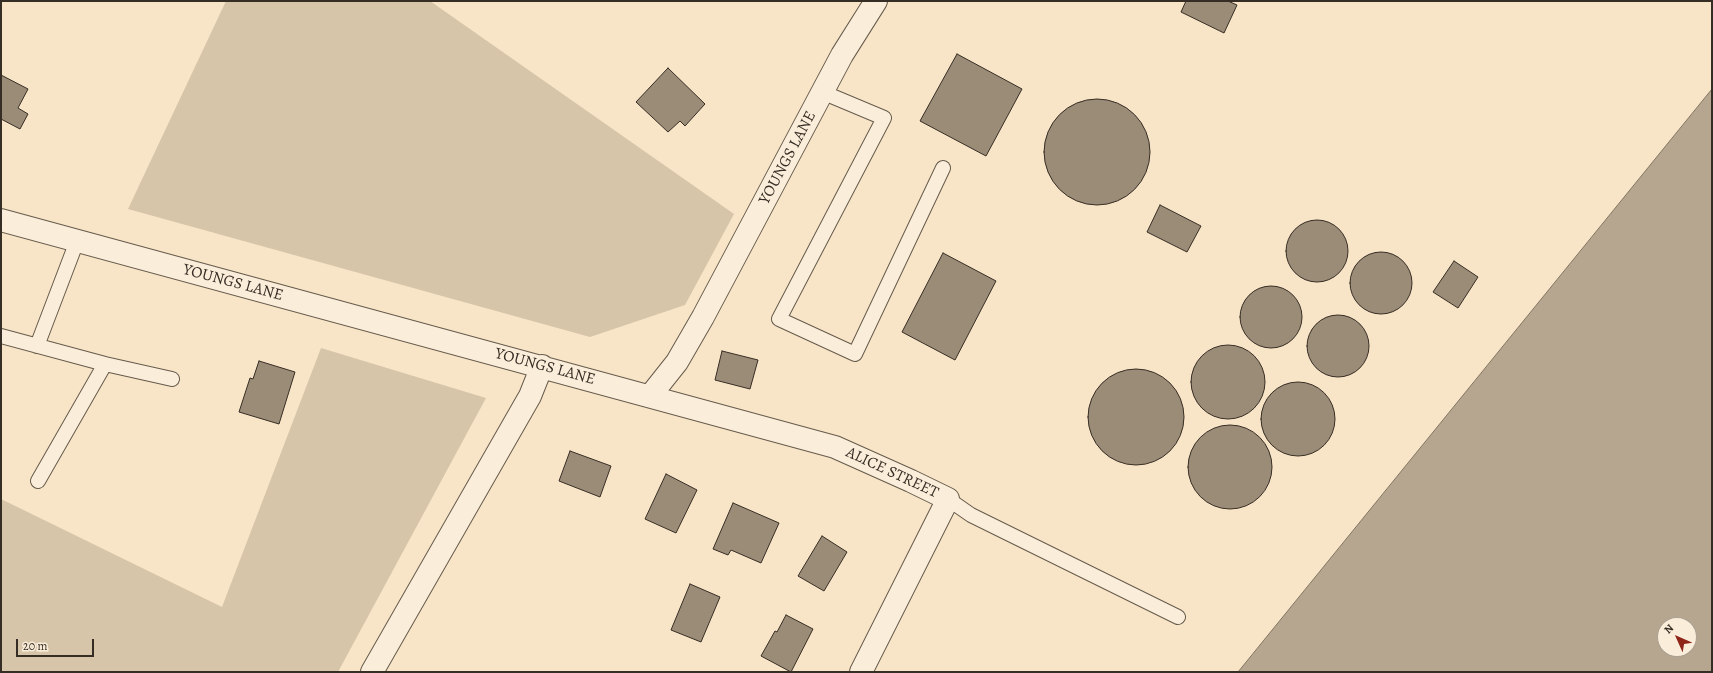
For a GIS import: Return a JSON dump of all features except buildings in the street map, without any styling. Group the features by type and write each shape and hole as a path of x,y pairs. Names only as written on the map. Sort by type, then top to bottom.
{"street":[{"name":"YOUNGS LANE","path":"1,220 650,396 677,362 704,318 842,55 876,1"},
{"path":"372,672 530,396 542,366"},
{"name":"ALICE STREET","path":"650,396 835,447 911,480 948,499 861,672"}],"lane":[{"path":"822,92 884,118 779,319 855,354 943,168"},
{"path":"37,346 77,241"},
{"path":"1,336 105,364 172,379"},
{"path":"38,481 105,364"},
{"path":"948,499 971,515 1178,617"}],"shaded area":[{"path":"226,1 430,1 734,214 685,305 590,337 128,209"},
{"path":"1712,89 1712,672 1238,672"},
{"path":"321,348 486,398 338,672 1,672 1,499 222,607"}]}
